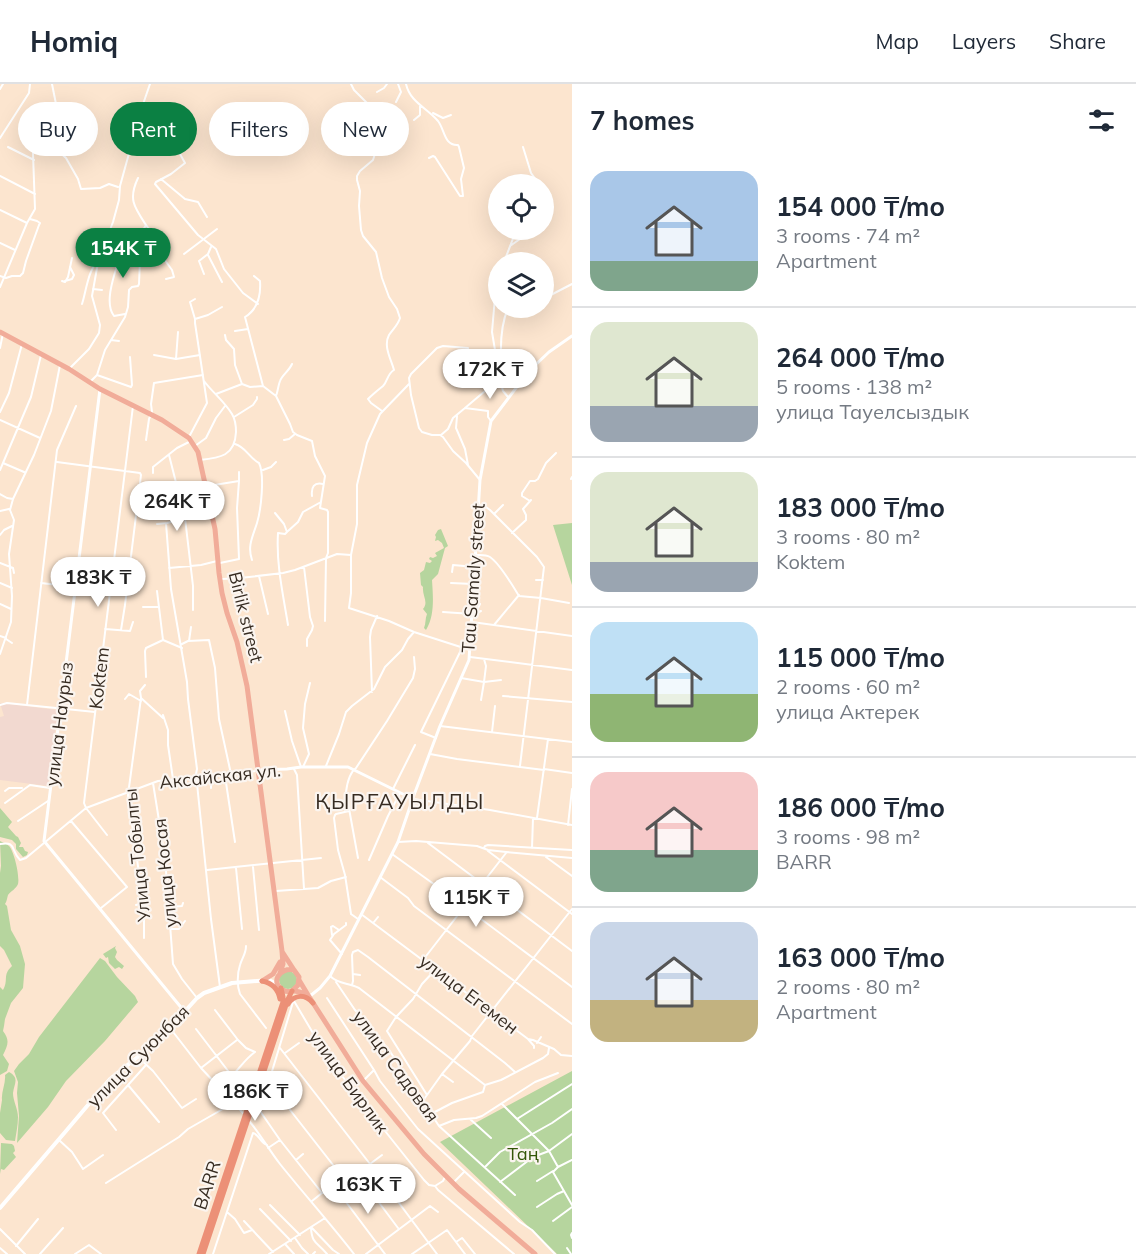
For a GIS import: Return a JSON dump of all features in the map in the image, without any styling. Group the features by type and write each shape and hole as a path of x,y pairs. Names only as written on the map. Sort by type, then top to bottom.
{"highway":[{"path":"262,981 271,983 277,990 280,999 279,1012"},
{"name":"BARR","path":"201,1254 284,999 280,987"},
{"name":"BARR","path":"201,1254 292,991"},
{"path":"286,1008 291,1000 298,996 306,997 313,1003"}],"main road":[{"name":"Birlik street","path":"2,333 69,369 100,389 152,414 174,427 190,439 195,446 216,537 219,579 243,667 275,891 283,964 280,973"},
{"path":"282,951 363,1081 423,1154 445,1177 535,1254"},
{"path":"262,981 277,970 282,951"},
{"path":"262,981 283,970 296,972"},
{"path":"280,973 277,979 280,987 286,991 298,991 308,995"},
{"path":"292,991 298,985 299,980"},
{"name":"улица Суюнбая","path":"0,1208 110,1079 159,1040 197,998 220,987 238,982 271,981 280,987"}],"street":[{"path":"0,89 3,84"},
{"path":"0,138 29,93 30,84"},
{"path":"52,84 56,109 52,133 53,142 58,152 66,158 81,189 100,188 109,184 119,187"},
{"path":"144,102 150,84"},
{"path":"351,84 379,115 383,123 372,160 358,173 357,180 360,191 361,232 376,252 382,278 400,318 387,342 387,350 394,370 390,372 384,385 368,399 382,411"},
{"path":"377,92 387,84"},
{"path":"396,102 401,92 398,84"},
{"path":"406,84 420,106 443,118 451,115"},
{"path":"407,99 411,95"},
{"path":"414,120 420,115 420,106"},
{"path":"429,158 435,157 460,196 463,196 461,180 464,168 459,147 448,142 442,126 430,112"},
{"path":"8,147 34,160"},
{"path":"523,147 532,174"},
{"path":"0,287 35,208 34,156"},
{"path":"69,369 99,333 100,325 92,296 93,289 98,261 113,222 119,187 128,156"},
{"path":"181,156 185,163 155,183 156,186 203,240 216,249 225,269 243,293 258,304"},
{"path":"0,176 35,195"},
{"path":"138,178 132,200 146,225 158,240 164,259 172,270 174,277 166,279"},
{"path":"161,179 181,196 191,201 198,201 207,217"},
{"path":"0,210 27,223"},
{"path":"0,276 4,278 20,276 23,273 40,223 30,219"},
{"path":"89,383 97,375 96,371 99,369 105,350 122,323 128,307 129,290 139,284 141,237 146,225"},
{"path":"184,254 217,229"},
{"path":"508,252 512,240"},
{"path":"510,246 519,240"},
{"path":"0,243 15,250"},
{"path":"204,274 199,261 208,254 211,247"},
{"path":"122,249 111,284 109,305 114,316 125,314"},
{"path":"208,254 222,282"},
{"path":"64,281 68,277 72,258"},
{"path":"82,304 89,278 98,261"},
{"path":"254,276 261,284 258,304 245,317 263,386 276,396 295,434 312,441 315,456 325,476 320,508 328,512 325,621"},
{"path":"554,293 572,284"},
{"path":"93,289 102,290"},
{"path":"153,473 153,467 190,439 207,403 195,319 190,302 195,299"},
{"path":"195,319 222,307"},
{"path":"493,318 492,327 503,391 508,397"},
{"path":"505,318 501,330 501,373 485,391 451,420 447,431 440,435 432,435 422,432 419,428 409,378 433,350 443,346 468,348 471,362 501,373 506,374 519,369 529,371"},
{"path":"234,331 248,328"},
{"path":"176,359 177,332"},
{"path":"0,348 2,333"},
{"path":"225,335 234,349 242,384"},
{"name":"Tau Samaly street","path":"308,995 320,988 330,976 398,842 429,754 470,657 480,480 490,419 529,371 549,352 572,336"},
{"path":"111,340 119,341"},
{"path":"0,412 9,393 22,344"},
{"path":"0,470 31,397 41,355"},
{"path":"154,355 176,359 200,355"},
{"path":"97,375 131,387 130,357"},
{"path":"276,396 281,379 292,364"},
{"path":"0,654 11,622 12,588 9,554 14,520 10,508 51,411 60,365"},
{"path":"146,440 152,414 154,384 203,375"},
{"path":"200,460 213,459 229,452 235,444 236,429 234,417 204,381"},
{"path":"216,394 242,384 250,387 263,386"},
{"path":"409,384 382,411 367,443 357,480 357,524 351,555 350,608 470,650"},
{"name":"улица Наурыз","path":"45,843 100,389"},
{"path":"234,417 253,405 257,397"},
{"name":"Koktem","path":"86,808 85,798 95,712 133,405"},
{"path":"27,705 58,447 76,406"},
{"path":"195,446 206,438 225,406"},
{"path":"465,408 488,411 490,419 485,420"},
{"path":"458,413 456,425 468,466"},
{"path":"0,420 40,438"},
{"path":"284,440 295,434"},
{"path":"440,435 480,480"},
{"path":"235,444 242,446 253,460 259,463 262,470 260,509 250,540 252,560"},
{"path":"512,533 526,520 523,509 530,501 522,496 522,493 530,481 538,479 546,463 556,453"},
{"path":"169,455 185,518 194,610"},
{"path":"56,462 140,472 130,571 121,630"},
{"path":"262,470 271,467 276,462"},
{"path":"3,463 25,473"},
{"path":"169,568 239,559 237,508 239,472"},
{"path":"206,486 239,481"},
{"path":"312,496 314,485 323,484"},
{"path":"0,494 13,499"},
{"path":"288,625 277,558 277,535 278,533 285,534 298,522 303,512 321,502"},
{"path":"478,504 494,514 543,565 520,766"},
{"path":"494,514 503,505"},
{"path":"1,510 10,508"},
{"path":"157,524 211,511"},
{"path":"275,513 287,532"},
{"path":"166,523 171,589 197,769 211,919 220,987"},
{"path":"0,535 4,530 13,526"},
{"path":"219,579 295,570 339,553 351,555"},
{"path":"475,555 491,558 509,578 519,595"},
{"path":"10,567 14,563"},
{"path":"0,564 14,569 14,573"},
{"path":"452,572 453,565 475,567"},
{"path":"304,567 313,626 307,646"},
{"path":"259,576 268,614"},
{"path":"536,580 543,580"},
{"path":"0,583 12,588"},
{"path":"41,583 110,591"},
{"path":"451,583 473,584"},
{"path":"157,591 163,640"},
{"path":"519,595 569,603"},
{"path":"494,625 519,595"},
{"path":"0,604 11,609"},
{"path":"473,613 480,604"},
{"path":"143,607 159,607"},
{"path":"443,612 481,611"},
{"path":"372,692 370,637 377,616"},
{"path":"105,629 130,631 133,622"},
{"path":"472,622 572,636"},
{"path":"189,640 191,627"},
{"path":"325,767 346,712 372,692 385,666 402,650 414,632"},
{"path":"0,636 12,643"},
{"path":"146,677 146,648 163,640 181,646"},
{"path":"181,646 189,640 214,640"},
{"path":"209,640 215,668 219,719 231,774"},
{"path":"436,738 421,732 462,648"},
{"path":"358,858 346,792 347,784 353,770 382,729 413,678 414,657"},
{"path":"470,657 572,670"},
{"path":"482,700 486,666 484,658"},
{"path":"461,678 484,682 501,680"},
{"path":"302,767 309,754 303,728 310,683"},
{"name":"Улица Тобылгы","path":"144,938 143,903 128,793 141,699 140,691 145,685"},
{"path":"125,699 129,694 141,699 165,720"},
{"path":"503,696 572,702"},
{"path":"0,705 7,703 95,712"},
{"path":"492,732 495,706"},
{"path":"285,711 292,741 302,767"},
{"path":"163,715 168,730 168,749 173,779"},
{"path":"440,726 572,742"},
{"path":"532,848 548,739"},
{"path":"393,789 415,745"},
{"path":"429,754 572,772"},
{"name":"Аксайская ул.","path":"0,844 12,844 20,860 26,858 86,808 153,783 173,779 302,767 348,767 413,799"},
{"path":"294,768 297,775 304,889"},
{"path":"225,775 235,842"},
{"path":"211,776 212,788"},
{"name":"улица Косая","path":"153,783 164,844 173,964 197,998"},
{"path":"5,803 31,785 51,788"},
{"path":"129,787 137,789"},
{"path":"5,791 9,788 25,788"},
{"path":"568,825 572,789"},
{"path":"369,860 400,793"},
{"path":"413,799 572,825"},
{"path":"18,821 50,800"},
{"path":"86,808 108,835"},
{"path":"349,811 334,815 338,850 346,877 351,914 358,919"},
{"path":"71,821 127,887 100,909"},
{"path":"398,842 416,841 477,846 506,852 572,858"},
{"path":"45,843 184,1011"},
{"path":"428,843 572,951"},
{"path":"485,849 488,845 572,850"},
{"path":"422,1102 571,912 485,849"},
{"path":"423,960 506,852"},
{"path":"392,854 572,987"},
{"path":"544,856 572,876"},
{"path":"207,870 321,858"},
{"path":"253,866 259,930"},
{"path":"236,868 242,929"},
{"path":"275,891 318,888 346,877"},
{"path":"380,877 408,898 414,906 572,1024"},
{"path":"136,905 143,903"},
{"path":"172,915 169,908 182,906 183,903"},
{"name":"улица Егемен","path":"361,914 528,1039 558,1051 561,1055 572,1056"},
{"path":"374,922 378,917"},
{"path":"171,929 179,929 185,921"},
{"path":"332,937 346,923"},
{"path":"339,930 331,927 332,937 330,939 342,954"},
{"path":"246,946 240,966 238,989 266,1028"},
{"path":"352,985 352,955 358,950 515,1072"},
{"path":"427,1095 387,1031 436,969"},
{"path":"353,974 360,975"},
{"name":"улица Садовая","path":"330,976 385,1045 439,1126 515,1195"},
{"path":"336,982 359,988 485,1086"},
{"path":"313,1003 299,998 294,1001 260,1111 322,1193"},
{"path":"327,999 380,1081 418,1129 520,1222 532,1230 555,1254"},
{"name":"улица Бирлик","path":"294,1001 323,1050 357,1097 424,1180 435,1186 514,1254"},
{"path":"214,1010 238,1040 255,1053 243,1062 232,1076"},
{"path":"170,1028 201,1068 243,1113"},
{"path":"196,1029 232,1076 240,1089 240,1094"},
{"path":"537,1042 541,1038"},
{"path":"528,1039 534,1048"},
{"path":"201,1068 238,1040"},
{"path":"285,1053 299,1043"},
{"path":"380,1049 385,1045"},
{"path":"280,1048 437,1254"},
{"path":"485,1086 543,1058 548,1054 549,1048"},
{"path":"138,1057 153,1071 182,1108 196,1099"},
{"path":"116,1130 103,1113 146,1065"},
{"path":"363,1081 374,1070"},
{"path":"439,1126 454,1120 482,1116 535,1082 558,1073"},
{"path":"442,1074 453,1082"},
{"path":"269,1083 344,1179"},
{"path":"517,1119 572,1084"},
{"path":"128,1086 159,1122"},
{"path":"431,1114 458,1100 483,1092 485,1086"},
{"path":"106,1183 188,1129 228,1106 230,1104 221,1089"},
{"path":"502,1104 549,1151 558,1167"},
{"path":"484,1167 500,1152 572,1109"},
{"path":"470,1119 491,1138"},
{"path":"250,1122 280,1164 354,1254"},
{"path":"213,1254 252,1133 256,1134 267,1146"},
{"path":"500,1182 528,1161 549,1151 572,1134"},
{"path":"59,1140 72,1152 83,1168 103,1155"},
{"path":"267,1146 280,1140"},
{"path":"296,1160 303,1154"},
{"path":"312,1201 382,1155"},
{"path":"537,1181 572,1160"},
{"path":"553,1171 572,1206 553,1221"},
{"path":"452,1183 464,1172"},
{"path":"357,1173 399,1230"},
{"path":"435,1186 445,1177"},
{"path":"334,1186 386,1254"},
{"path":"537,1207 564,1191"},
{"path":"567,1197 572,1195"},
{"path":"270,1205 300,1235"},
{"path":"366,1254 430,1206 438,1212"},
{"path":"260,1209 291,1241"},
{"path":"226,1212 235,1219 244,1233 252,1230"},
{"path":"244,1221 270,1253 325,1218"},
{"path":"16,1246 38,1220"},
{"path":"40,1254 63,1228"},
{"path":"312,1228 339,1254"},
{"path":"312,1228 311,1236 327,1254"},
{"path":"0,1229 25,1254"},
{"path":"0,1229 0,1234"},
{"path":"412,1254 447,1230 465,1254"},
{"path":"296,1238 308,1254"},
{"path":"456,1242 462,1238 475,1254"},
{"path":"285,1244 294,1254"},
{"path":"318,1244 327,1244"},
{"path":"75,1254 89,1245 101,1254"},
{"path":"0,1248 7,1254"},
{"path":"567,1248 571,1254"}],"shaded area":[{"path":"0,703 58,710 48,786 0,780 0,717 4,716"}],"green space":[{"path":"572,523 572,585 553,525"},
{"path":"441,529 448,546 445,548 438,574 432,580 432,612 426,630 424,628 427,614 423,609 425,601 420,573 424,570 426,562 432,561 430,557 437,556 435,553 444,548 442,543 435,541 435,535"},
{"path":"0,808 12,822 8,827 18,837 21,843 19,847 23,847 28,852 27,855 23,857 12,840 0,837"},
{"path":"0,841 8,845 15,858 18,884 8,895 5,904 11,930 20,946 25,964 23,988 11,1003 5,1019 3,1031 8,1043 3,1055 9,1064 7,1071 0,1075 0,987 3,990 7,972 12,966 0,946"},
{"path":"116,946 115,957 124,966 122,969 119,967 115,969 109,963 108,957 106,958 103,954"},
{"path":"100,958 105,961 138,1002 105,1041 66,1081 48,1107 17,1143 18,1082 14,1071"},
{"path":"288,971 294,974 297,980 294,986 288,989 282,986 279,980 282,974"},
{"name":"Таң","path":"572,1071 572,1254 557,1254 440,1142"},
{"path":"9,1072 15,1079 13,1093 18,1117 15,1141 6,1140 0,1133 2,1094 5,1075"},
{"path":"1,1143 12,1144 16,1157 4,1170 1,1169 0,1174"}],"district":[{"name":"ҚЫРҒАУЫЛДЫ","path":"400,801"}]}
